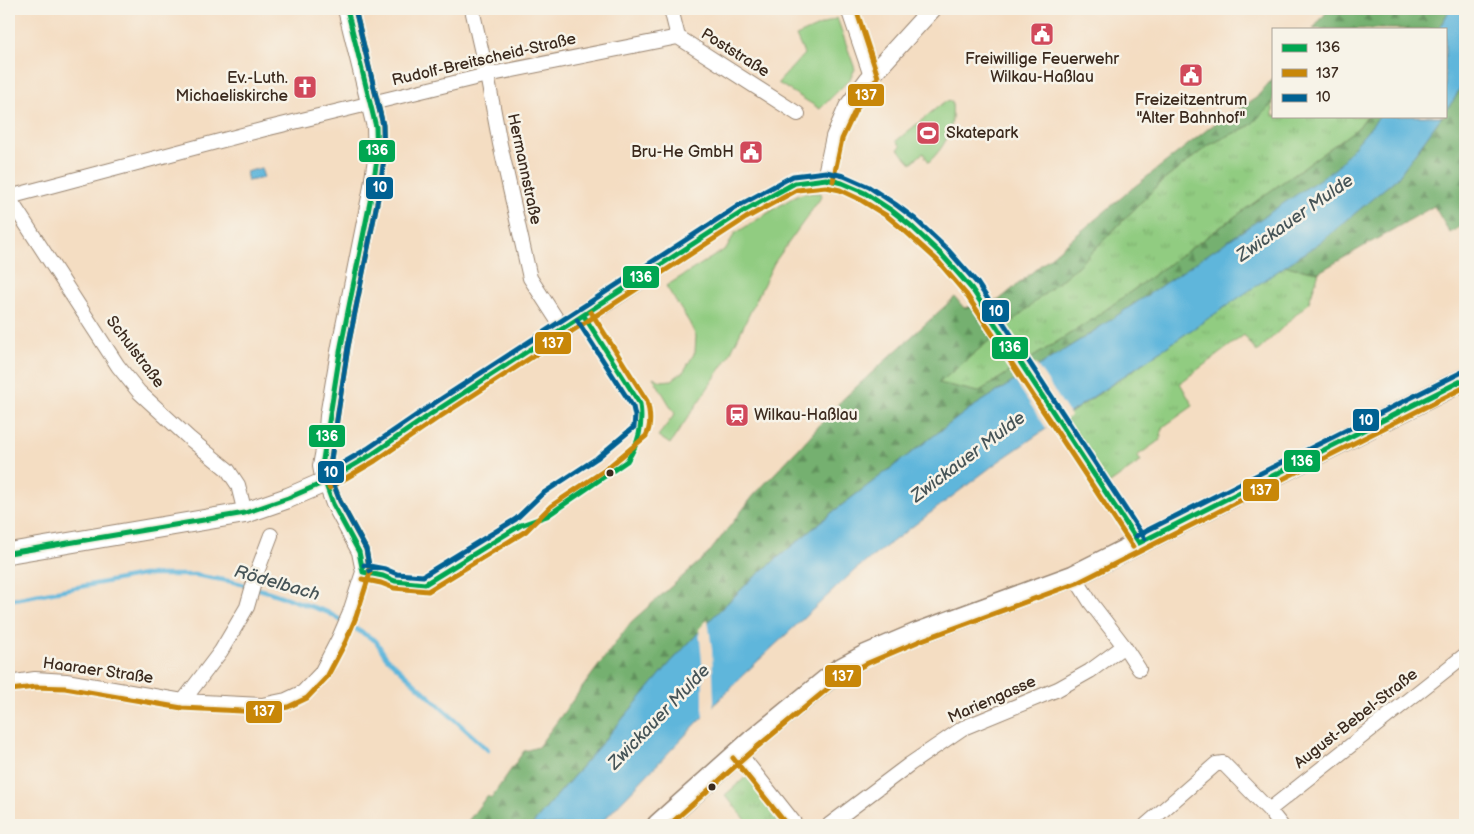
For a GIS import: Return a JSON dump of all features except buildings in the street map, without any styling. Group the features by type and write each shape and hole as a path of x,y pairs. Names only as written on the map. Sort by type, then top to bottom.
{"main road":[{"path":"9,553 245,513 288,498 325,482 371,455 742,212 795,183 826,179 842,183 865,193 891,210 942,255 972,289 1139,543"},
{"path":"658,825 739,753 839,670 865,656 919,633 1074,576 1465,379"}],"street":[{"path":"325,482 322,466 329,416 377,159 376,127 372,104 347,9"},
{"name":"Hermannstraße","path":"472,9 530,278 563,329"},
{"name":"Poststraße","path":"671,9 678,37 798,114"},
{"path":"848,9 865,61 872,76"},
{"path":"826,179 835,137 848,107 872,76 932,9"},
{"name":"Rudolf-Breitscheid-Straße","path":"9,198 264,129 487,75 678,37"},
{"name":"Schulstraße","path":"9,198 118,366 139,392 189,438 228,470 238,485 245,513"},
{"name":"Haaraer Straße","path":"9,682 35,679 66,681 183,701 262,705 286,700 303,692 321,673 339,638 350,615 363,572 359,552 333,504 325,482"},
{"path":"183,701 221,651 249,602 257,572 271,535"},
{"path":"1074,576 1091,604 1124,646 1139,669"},
{"name":"Mariengasse","path":"829,825 910,764 963,728 1058,689 1090,671 1124,646"},
{"name":"August-Bebel-Straße","path":"1269,810 1465,655"},
{"path":"739,753 796,825"},
{"path":"1146,825 1216,764 1223,763 1281,825"}],"green space":[{"path":"1329,9 1450,9 1440,28 1314,28"},
{"path":"837,18 855,69 850,79 820,109 778,83 804,54 796,36"},
{"path":"1465,77 1465,224 1450,233 1434,206 1319,272 1284,266 1322,241 1397,178 1441,118 1446,118 1446,111 1455,98"},
{"path":"1272,79 1272,104 1251,125 1209,145 1160,183 1080,264 939,383 978,392 1090,321 1358,128 1366,118 1378,118 1337,168 1085,337 968,410 834,511 750,581 671,662 532,825 465,825 487,796 491,798 524,751 538,747 631,622 708,554 754,495 843,399 955,297 964,308 999,300 1134,187 1213,125 1256,98"},
{"name":"Skatepark","path":"952,101 951,127 941,148 929,162 923,153 911,163 898,149 901,146 896,141 944,102"},
{"path":"1272,104 1272,118 1366,118 1358,128 1090,321 978,392 938,383 1080,264 1160,183 1209,145 1251,125"},
{"path":"821,193 822,196 774,263 728,358 670,444 658,436 675,414 653,377 661,381 672,380 684,371 695,352 696,336 666,286 727,248 734,234 797,195"},
{"path":"1284,266 1319,272 1309,302 1257,352 1244,335 1180,383 1193,406 1163,427 1160,440 1137,456 1141,461 1103,488 1059,421"},
{"path":"747,776 780,820 773,825 750,825 725,795"}],"water":[{"path":"1450,9 1465,9 1465,77 1455,98 1446,111 1446,28 1440,28"},
{"name":"Zwickauer Mulde","path":"1378,118 1441,118 1397,178 1322,241 999,461 855,570 743,675 599,825 532,825 671,662 714,616 750,581 834,511 968,410 1085,337 1336,168"},
{"path":"261,168 264,178 248,181 246,172"}],"pier":[{"path":"1036,364 1071,416 1048,431 1013,378"},
{"path":"708,619 712,650 714,700 713,710 703,721 703,672 699,629"}],"waterway":[{"name":"Rödelbach","path":"9,600 143,575 195,575 234,582 269,592 327,612 376,641 386,657 488,750"}],"transit line":[{"name":"136","path":"347,9 376,127 377,159 341,346 322,466 325,482 333,504 359,552 363,572"},
{"name":"137","path":"10,690 35,687 65,688 182,708 262,712 288,707 307,698 327,677 346,641 370,573 366,549 340,501 332,480 330,466 348,347 384,159 383,125 355,9"},
{"name":"10","path":"355,9 383,125 384,159 348,347 330,466 332,480 340,501 366,549 370,571"},
{"name":"137","path":"833,181 842,139 855,111 878,77 856,9"},
{"name":"10","path":"321,476 367,449 738,206 793,176 826,172 844,176 869,187 895,204 915,219 948,250 978,284 1145,539"},
{"name":"136","path":"9,553 245,513 288,498 325,482 371,455 742,212 795,183 826,179 842,183 865,193 891,210 942,255 972,289 1139,543"},
{"name":"137","path":"329,488 375,461 746,218 797,190 826,187 840,190 887,216 937,260 966,294 1133,547"},
{"name":"137","path":"362,579 394,588 428,591 526,531 551,506 605,470 646,436 650,418 647,401 591,312"},
{"name":"136","path":"363,572 383,576 395,581 425,584 521,525 547,516 627,461 635,448 639,434 641,420 640,404 584,316"},
{"name":"10","path":"364,565 385,569 397,574 423,576 516,519 542,494 597,458 634,427 635,416 633,407 577,320"},
{"name":"10","path":"1136,536 1462,372"},
{"name":"136","path":"1139,543 1465,379"},
{"name":"137","path":"669,825 757,747 843,676 922,640 1077,583 1465,387"},
{"name":"137","path":"733,758 787,825"}],"place":[{"name":"Freiwillige Feuerwehr Wilkau-Haßlau","path":"1042,34"},
{"name":"Freizeitzentrum \"Alter Bahnhof\"","path":"1191,75"},
{"name":"Ev.-Luth. Michaeliskirche","path":"305,87"},
{"name":"Skatepark","path":"928,133"},
{"name":"Bru-He GmbH","path":"751,152"},
{"name":"Wilkau-Haßlau","path":"737,415"}]}
